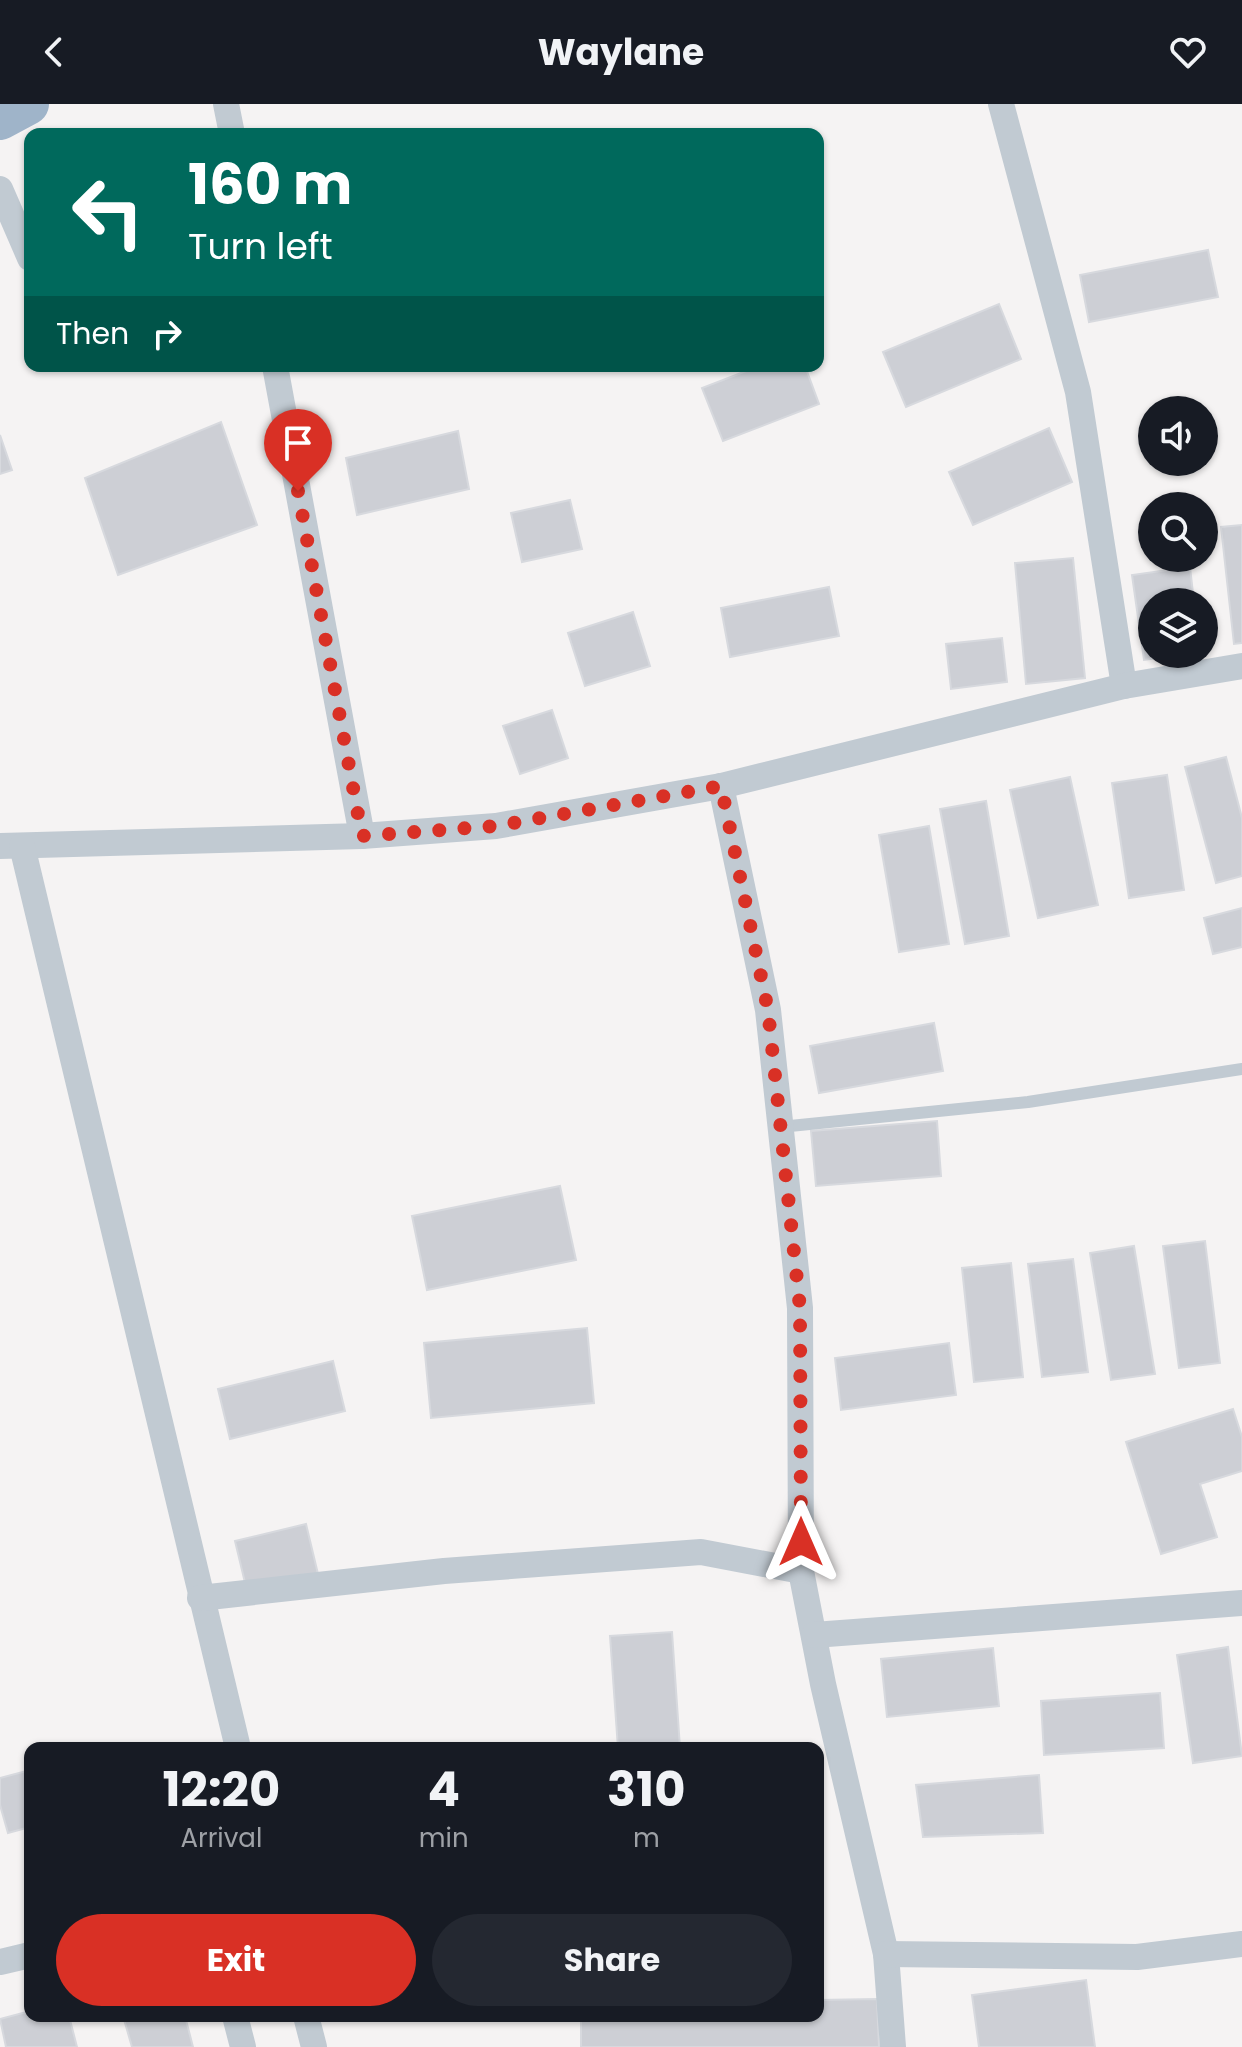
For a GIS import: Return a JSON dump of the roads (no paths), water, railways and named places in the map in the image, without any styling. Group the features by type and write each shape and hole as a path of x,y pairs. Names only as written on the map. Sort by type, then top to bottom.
{"highway":[{"path":"0,119 28,104"}],"street":[{"path":"226,104 231,128"},
{"path":"1001,104 1078,392 1124,686"},
{"path":"0,189 24,244"},
{"path":"276,372 362,836"},
{"path":"236,1742 11,846 362,836 496,826 721,786 1124,686 1242,666"},
{"path":"721,786 768,1010 800,1308 801,1571 886,1954 893,2047"},
{"path":"200,1598 444,1571 701,1552 801,1571"},
{"path":"814,1635 1242,1603"},
{"path":"886,1954 1137,1957 1242,1944"},
{"path":"0,1962 24,1956"},
{"path":"237,2022 243,2047"},
{"path":"308,2022 314,2047"}],"lane":[{"path":"780,1127 1028,1102 1242,1069"}]}
